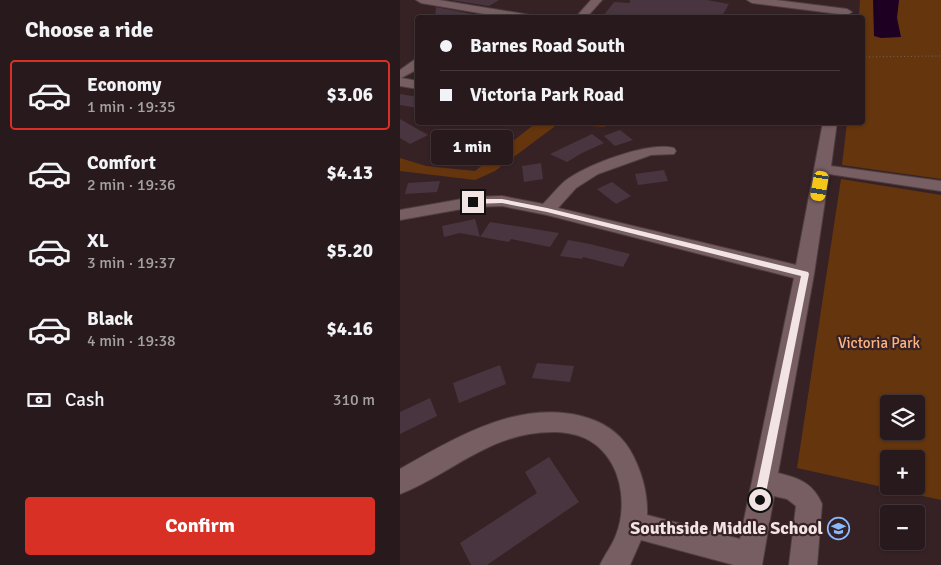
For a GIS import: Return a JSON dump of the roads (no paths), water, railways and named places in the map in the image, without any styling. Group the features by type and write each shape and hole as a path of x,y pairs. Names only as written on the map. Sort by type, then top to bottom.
{"street":[{"path":"421,0 512,15"},
{"path":"583,15 597,0"},
{"path":"752,0 847,15 850,0"},
{"path":"400,75 415,65"},
{"path":"400,82 415,85"},
{"path":"633,525 748,560 805,274 830,125"},
{"path":"547,210 570,185 593,171 649,151 669,151"},
{"path":"823,168 941,186"},
{"path":"400,215 413,214 454,204 489,200 502,201 547,210 805,274"},
{"path":"400,482 485,437 522,424 547,420 565,421 597,432 609,441 620,454 633,491 635,510 633,525 623,553 614,565"},
{"path":"763,481 789,489 805,497 809,504 803,565"}],"place":[{"name":"Southside Middle School","path":"839,528"}],"park label":[{"name":"Victoria Park","path":"879,343"}]}
